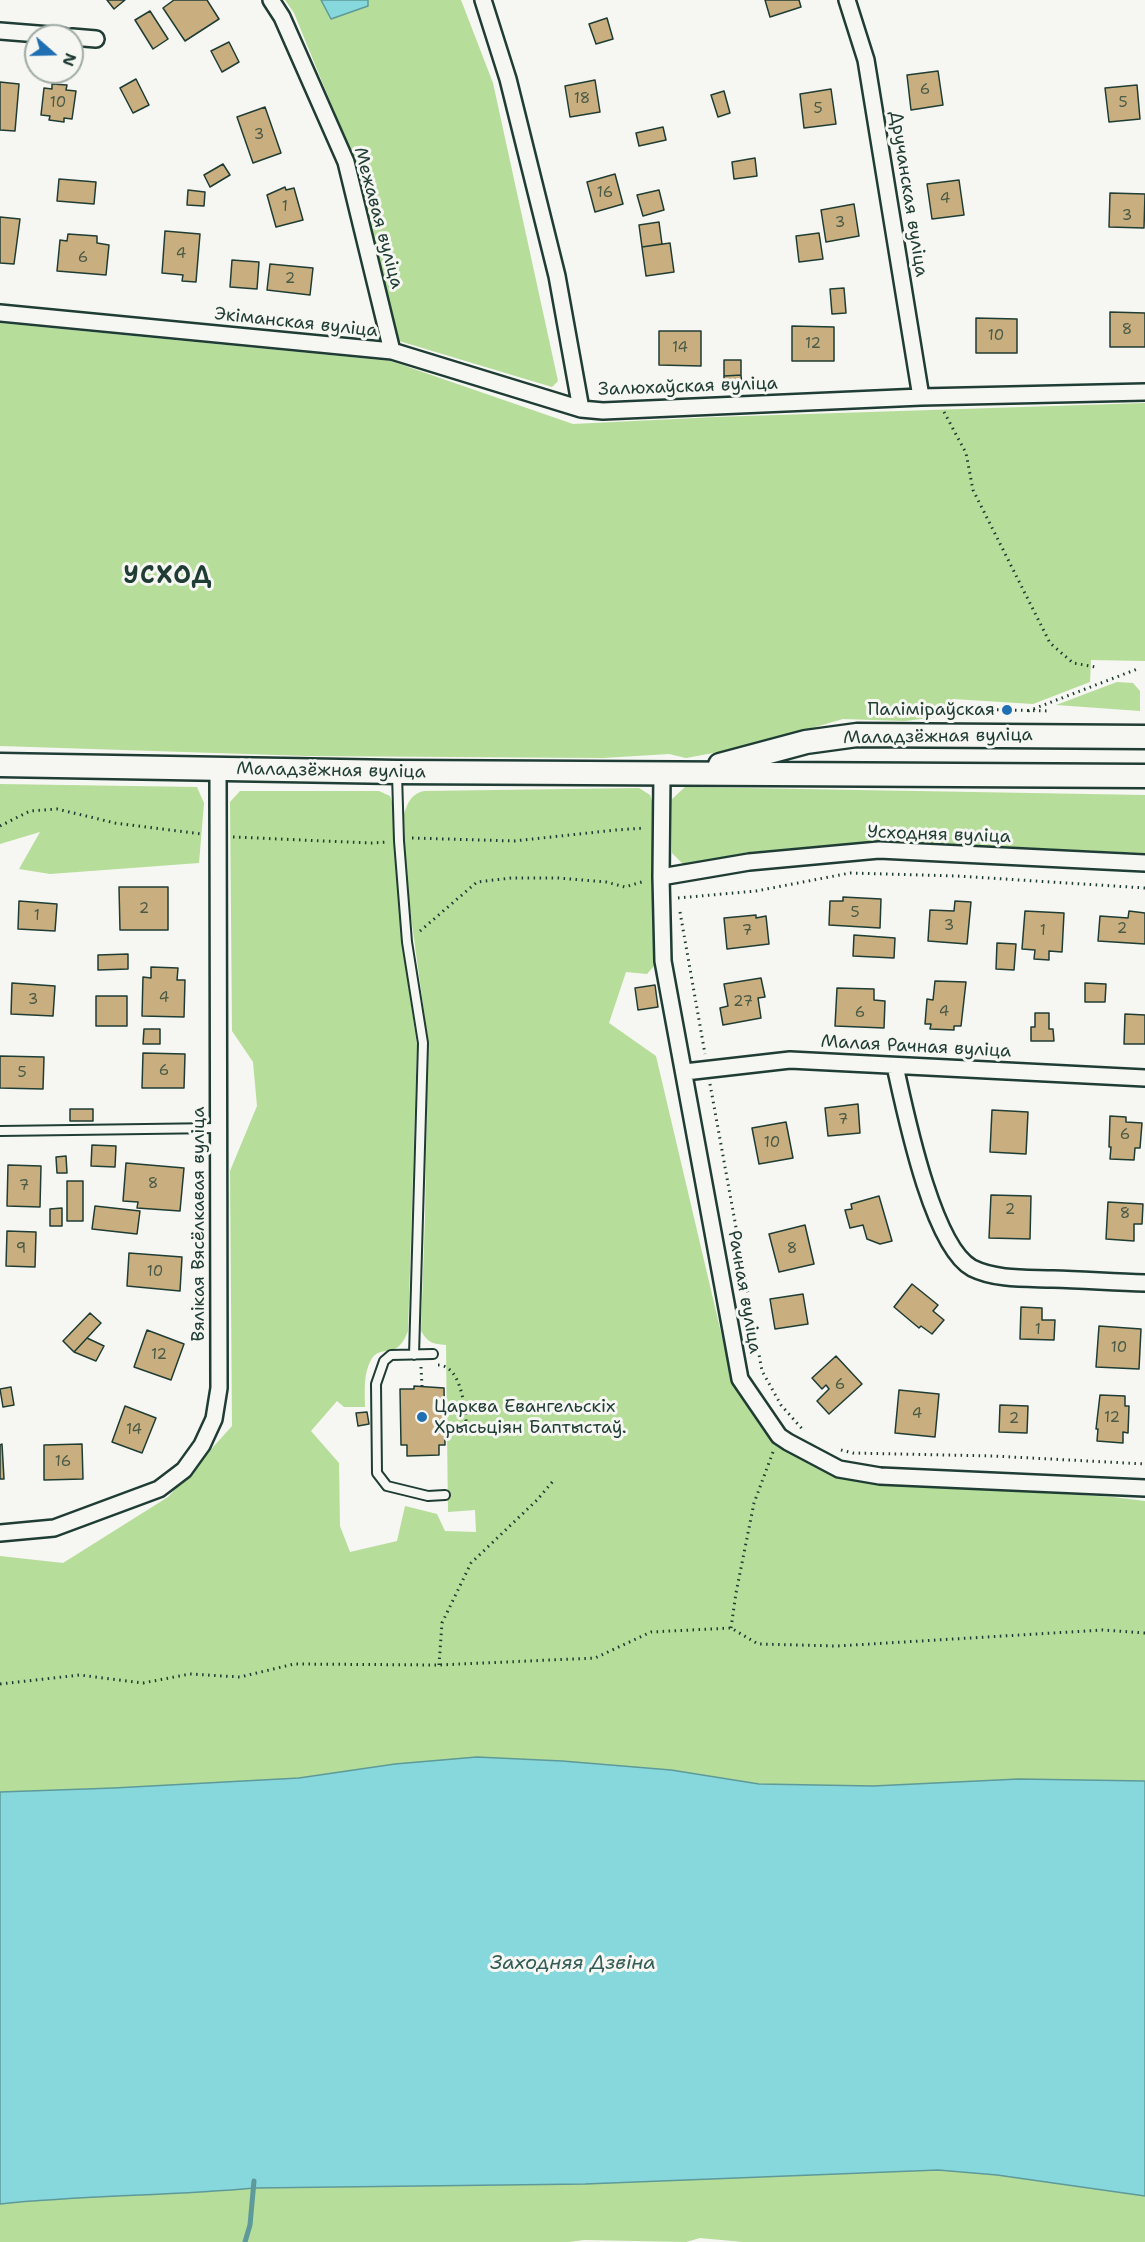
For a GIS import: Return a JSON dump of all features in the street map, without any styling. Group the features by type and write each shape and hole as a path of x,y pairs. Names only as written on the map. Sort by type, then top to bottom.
{"main road":[{"name":"Маладзёжная вуліца","path":"662,773 702,770 806,742 857,735 1145,737"},
{"name":"Маладзёжная вуліца","path":"0,765 397,772 1145,776"}],"street":[{"name":"Межавая вуліца","path":"271,0 282,17 346,162 392,351"},
{"name":"Залюхаўская вуліца","path":"483,0 508,80 557,276 581,409 603,411 929,397 1145,392"},
{"name":"Дручанская вуліца","path":"847,0 866,60 929,397"},
{"path":"0,31 24,33"},
{"path":"84,38 96,39"},
{"name":"Экіманская вуліца","path":"0,313 392,351 581,409"},
{"name":"Вялікая Вясёлкавая вуліца","path":"0,1533 54,1528 159,1489 184,1470 202,1445 214,1419 219,1388 218,770"},
{"name":"Рачная вуліца","path":"662,773 663,961 740,1379 780,1436 839,1469 880,1476 1145,1488"},
{"name":"Усходняя вуліца","path":"661,877 749,862 879,850 1145,863"},
{"name":"Малая Рачная вуліца","path":"685,1072 790,1060 1145,1078"},
{"path":"895,1066 916,1156 930,1201 958,1257 972,1268 990,1274 1145,1283"}],"lane":[{"path":"397,772 399,841 407,942 423,1044 414,1355"},
{"path":"0,1131 218,1128"},
{"path":"433,1354 391,1355 384,1361 376,1384 376,1473 387,1486 428,1497 445,1495"}],"path":[{"path":"929,397 966,453 973,490 1050,643 1073,663 1096,668"},
{"path":"1028,711 1140,668"},
{"path":"961,709 1052,711"},
{"path":"0,826 30,811 57,809 115,823 218,836 371,843 415,838 514,841 656,828 662,820"},
{"path":"661,899 756,891 850,873 957,876 1145,888"},
{"path":"407,942 477,882 511,878 558,878 606,882 625,887 661,877"},
{"path":"679,909 706,1059"},
{"path":"710,1082 762,1371 781,1405 806,1433"},
{"path":"421,1365 422,1386"},
{"path":"433,1365 446,1365 450,1369 463,1394 468,1431"},
{"path":"731,1628 735,1593 754,1503 780,1436"},
{"path":"833,1446 853,1453 1145,1464"},
{"path":"439,1665 442,1623 471,1563 537,1500 554,1480"},
{"path":"0,1684 80,1675 143,1683 190,1674 240,1677 294,1664 439,1665 595,1658 651,1632 731,1628 758,1644 837,1646 1103,1630 1145,1633"}],"green space":[{"path":"285,0 461,0 493,83 558,381 552,387 399,341 354,160 294,13"},
{"path":"0,323 391,361 573,424 1145,403 1145,661 1091,660 1090,682 1033,704 953,699 952,715 905,721 843,719 746,747 686,758 669,754 603,758 307,756 0,746"},
{"path":"1117,682 1133,683 1140,691 1140,711 1056,705"},
{"path":"0,784 197,787 204,803 199,863 50,874 19,869 40,832 0,844"},
{"path":"685,787 1145,795 1145,853 878,841 749,852 684,865 672,853 672,799"},
{"path":"639,788 650,795 654,807 651,874 655,965 647,974 626,972 609,1023 656,1056 734,1388 781,1445 879,1483 1113,1497 1145,1501 1145,1781 1019,1779 873,1786 759,1784 671,1770 477,1757 395,1764 299,1778 0,1792 0,1556 63,1563 168,1497 232,1426 230,1171 257,1106 253,1062 232,1031 230,802 240,791 379,791 390,796 392,802 405,963 417,1045 408,1331 399,1346 379,1352 368,1365 365,1407 344,1407 337,1401 311,1431 339,1463 340,1526 350,1552 397,1541 405,1506 437,1514 445,1531 476,1532 475,1510 448,1512 446,1345 431,1342 421,1331 428,1041 406,880 405,810 413,796 424,791"},
{"path":"884,2170 938,2170 997,2175 1145,2196 1145,2242 743,2242 700,2238 686,2242 584,2240 569,2242 0,2242 0,2204 32,2201 254,2188 585,2184"}],"water":[{"path":"321,0 368,0 368,6 331,19"},
{"name":"Заходняя Дзвіна","path":"477,1757 671,1770 759,1784 873,1786 1019,1779 1145,1781 1145,2196 997,2175 938,2170 585,2184 254,2188 0,2204 0,1792 299,1778 395,1764"}],"building":[{"path":"107,0 125,0 114,9"},
{"path":"174,0 207,0 219,19 185,41 163,8"},
{"path":"765,0 799,0 801,7 770,17"},
{"path":"150,11 168,39 153,49 135,20"},
{"path":"607,18 613,39 596,44 589,24"},
{"path":"229,42 239,62 222,72 211,51"},
{"path":"938,71 943,105 911,110 907,75"},
{"path":"136,79 149,105 133,113 120,88"},
{"path":"595,80 600,112 570,117 565,86"},
{"path":"0,82 19,84 15,131 0,130"},
{"path":"52,84 67,85 66,90 76,91 72,119 64,118 64,122 49,120 50,116 41,115 44,88 52,89"},
{"path":"1137,85 1140,119 1109,122 1105,88"},
{"path":"831,89 836,124 804,128 800,94"},
{"path":"724,91 730,113 718,117 711,95"},
{"path":"265,107 281,153 253,163 237,117"},
{"path":"663,127 666,140 639,146 636,133"},
{"path":"755,158 757,176 734,179 732,162"},
{"path":"223,164 230,175 210,187 204,175"},
{"path":"615,174 623,204 595,212 587,182"},
{"path":"59,179 96,182 94,204 57,201"},
{"path":"959,180 964,215 932,219 927,184"},
{"path":"285,187 286,190 294,188 303,220 276,227 267,195"},
{"path":"188,190 205,192 204,206 187,205"},
{"path":"659,190 664,210 643,216 637,195"},
{"path":"1110,193 1145,194 1144,228 1109,227"},
{"path":"854,204 859,236 826,242 821,210"},
{"path":"0,217 20,219 14,264 0,263"},
{"path":"659,222 662,244 642,247 639,225"},
{"path":"165,231 200,234 196,282 182,281 183,275 162,273"},
{"path":"819,233 823,259 799,262 796,236"},
{"path":"68,234 97,236 97,243 109,245 106,275 57,271 60,240 67,241"},
{"path":"670,243 674,272 646,276 642,247"},
{"path":"232,260 259,262 257,289 230,287"},
{"path":"270,264 313,268 310,295 267,290"},
{"path":"844,288 846,313 832,314 830,289"},
{"path":"1110,312 1145,313 1145,347 1110,347"},
{"path":"976,318 1017,319 1017,353 976,353"},
{"path":"792,326 834,327 834,361 792,361"},
{"path":"659,331 701,331 701,366 659,365"},
{"path":"724,360 741,360 741,375 724,376"},
{"path":"741,375 742,386 724,386 724,376"},
{"path":"119,887 168,887 168,930 120,930"},
{"path":"843,897 881,899 880,928 829,925 830,901 843,901"},
{"path":"19,901 57,904 55,931 18,929"},
{"path":"955,901 971,902 967,944 928,941 930,910 954,911"},
{"path":"1025,911 1064,913 1062,952 1049,951 1049,960 1034,959 1035,950 1022,949"},
{"path":"1129,911 1145,913 1145,944 1098,941 1100,916 1128,918"},
{"path":"756,915 756,918 766,916 769,944 727,949 724,918"},
{"path":"854,935 895,938 894,958 853,956"},
{"path":"997,943 1016,944 1014,970 996,969"},
{"path":"128,954 128,969 98,970 98,955"},
{"path":"151,967 178,968 177,980 185,980 184,1017 142,1016 143,977 151,978"},
{"path":"761,978 765,997 758,998 761,1018 723,1025 720,1008 728,1006 724,984"},
{"path":"935,981 966,982 961,1026 954,1026 954,1030 930,1029 931,1024 925,1024 927,999 933,1000"},
{"path":"12,983 55,986 53,1016 11,1014"},
{"path":"1085,983 1106,984 1105,1002 1085,1002"},
{"path":"655,985 658,1007 638,1010 635,988"},
{"path":"837,988 874,989 874,1000 885,1001 884,1028 835,1026"},
{"path":"96,996 127,996 127,1026 96,1026"},
{"path":"1035,1013 1049,1013 1049,1029 1053,1029 1054,1041 1031,1041 1031,1027 1035,1027"},
{"path":"1125,1014 1145,1015 1145,1044 1124,1044"},
{"path":"144,1029 160,1029 160,1044 143,1044"},
{"path":"143,1053 185,1054 184,1088 142,1088"},
{"path":"0,1056 44,1057 43,1089 0,1088"},
{"path":"858,1104 860,1133 828,1136 825,1108"},
{"path":"70,1109 93,1109 93,1121 70,1121"},
{"path":"992,1110 1028,1112 1026,1154 990,1152"},
{"path":"1110,1116 1126,1117 1126,1122 1142,1123 1140,1148 1135,1148 1134,1160 1110,1159"},
{"path":"786,1122 793,1158 759,1164 752,1128"},
{"path":"92,1145 116,1146 115,1167 91,1166"},
{"path":"66,1156 67,1173 57,1173 56,1157"},
{"path":"126,1163 184,1168 180,1211 137,1208 138,1202 123,1201"},
{"path":"8,1165 41,1166 40,1207 7,1206"},
{"path":"67,1181 83,1181 83,1221 67,1221"},
{"path":"991,1195 1031,1196 1030,1239 989,1238"},
{"path":"879,1196 892,1241 880,1244 867,1239 863,1225 850,1228 845,1210 852,1209 851,1204"},
{"path":"1108,1202 1143,1204 1142,1224 1134,1224 1134,1241 1106,1239"},
{"path":"95,1206 140,1211 137,1234 92,1229"},
{"path":"62,1208 62,1226 50,1226 50,1209"},
{"path":"805,1225 814,1264 779,1272 769,1234"},
{"path":"7,1231 36,1232 35,1267 6,1266"},
{"path":"129,1253 182,1257 180,1291 127,1286"},
{"path":"912,1284 938,1305 933,1311 944,1320 932,1334 921,1326 919,1328 894,1307"},
{"path":"803,1294 808,1324 775,1329 770,1299"},
{"path":"1021,1307 1042,1308 1042,1320 1055,1320 1054,1340 1020,1339"},
{"path":"90,1313 101,1323 74,1352 63,1341"},
{"path":"1099,1326 1141,1329 1139,1369 1096,1367"},
{"path":"147,1330 184,1344 171,1380 134,1367"},
{"path":"87,1338 104,1346 96,1361 74,1352"},
{"path":"836,1356 862,1384 829,1414 817,1401 829,1389 826,1385 822,1389 812,1378"},
{"name":"Царква Евангельскіх Хрысьціян Баптыстаў.","path":"414,1386 444,1388 445,1445 439,1445 439,1455 407,1456 407,1445 401,1445 400,1389 414,1389"},
{"path":"11,1387 14,1405 3,1407 0,1389"},
{"path":"899,1390 939,1394 935,1437 895,1433"},
{"path":"1100,1395 1125,1396 1125,1406 1129,1406 1128,1433 1123,1432 1123,1443 1097,1441"},
{"path":"1000,1405 1028,1406 1027,1433 999,1432"},
{"path":"125,1406 156,1418 142,1453 112,1442"},
{"path":"367,1412 369,1424 358,1426 356,1413"},
{"path":"2,1444 4,1479 0,1479 0,1445"},
{"path":"82,1444 83,1479 44,1480 44,1445"}],"waterway":[{"path":"245,2242 250,2225 254,2181"}],"place":[{"name":"Паліміраўская","path":"1007,710"},
{"name":"Царква Евангельскіх Хрысьціян Баптыстаў.","path":"422,1417"}],"district":[{"name":"УСХОД","path":"168,577"}]}
